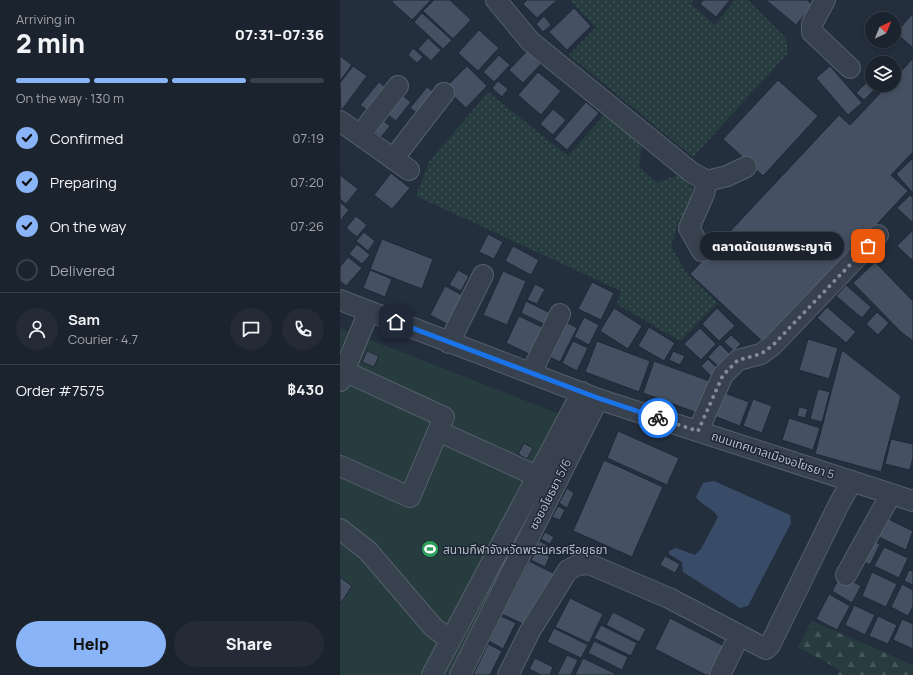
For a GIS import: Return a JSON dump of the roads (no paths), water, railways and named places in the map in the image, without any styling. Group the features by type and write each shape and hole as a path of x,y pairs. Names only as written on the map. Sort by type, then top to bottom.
{"street":[{"path":"496,0 530,41 699,176 704,194 690,228 702,251"},
{"path":"825,0 812,24 812,32 850,68"},
{"path":"360,135 398,86"},
{"path":"341,124 360,135 401,164 444,93"},
{"path":"699,176 727,176 746,167"},
{"path":"698,431 723,375 738,360 761,354 773,345 878,236"},
{"path":"449,343 483,275"},
{"name":"ถนนเทศบาลเมืองอโยธยา 5","path":"340,300 449,343 590,395 913,501"},
{"path":"340,466 410,497 444,416 342,376 369,311"},
{"path":"531,373 560,314"},
{"path":"432,675 537,476 590,395"},
{"name":"ซอยอโยธยา 5/6","path":"460,675 590,395"},
{"path":"438,432 537,476"},
{"path":"508,675 530,631 568,570 578,565 589,564 669,598 766,649 770,645 839,504 852,481"},
{"path":"846,575 891,494"},
{"path":"340,529 368,551 433,627 450,640"},
{"path":"720,675 739,636"}],"water":[{"path":"714,481 790,515 791,523 748,606 740,608 683,572 682,562 669,554 669,551 676,548 695,555 701,549 718,517 696,497 703,483"}],"place":[{"name":"ตลาดนัดแยกพระญาติ","path":"868,246"},
{"name":"สนามกีฬาจังหวัดพระนครศรีอยุธยา","path":"430,549"}]}
